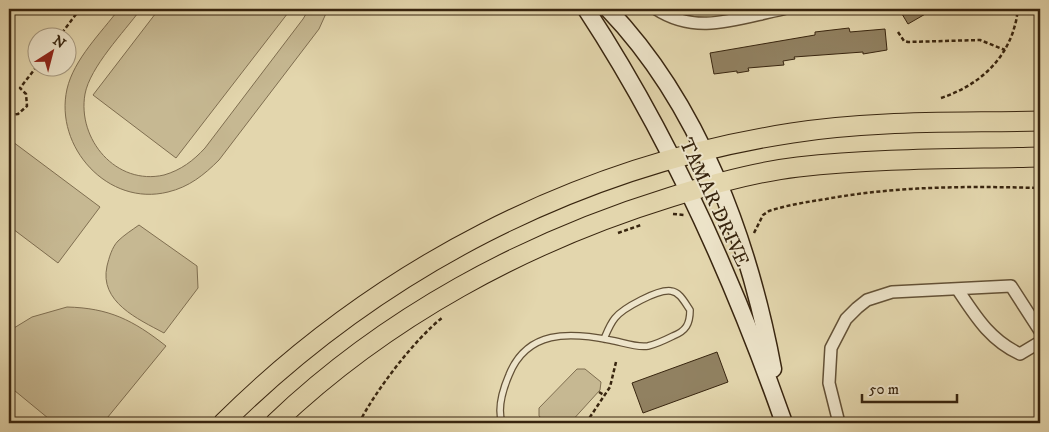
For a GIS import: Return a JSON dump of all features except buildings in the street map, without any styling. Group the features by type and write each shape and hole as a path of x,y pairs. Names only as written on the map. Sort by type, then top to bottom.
{"main road":[{"path":"223,423 273,375 326,332 417,269 470,239 569,194 622,173 703,149 794,132 845,127 1040,121"},
{"path":"275,423 347,361 438,300 504,262 537,246 627,211 717,183 795,168 848,163 1040,157"}],"street":[{"name":"TAMAR DRIVE","path":"586,9 626,72 689,191 760,354 784,423"},
{"name":"TAMAR DRIVE","path":"608,9 648,58 675,99 703,149 737,233 754,287 770,351 784,423"},
{"path":"656,9 675,19 705,25 783,9"},
{"path":"839,423 829,383 828,363 836,334 846,319 867,300 892,292 1011,286 1040,331"},
{"path":"958,290 984,329 1008,348 1020,354 1040,342"}],"lane":[{"path":"502,423 501,399 505,384 516,362 531,346 551,336 604,339 647,346 663,341 684,330 688,325 690,310 679,295 672,291 662,291 622,310 615,318 604,339"}],"path":[{"path":"66,28 80,9"},
{"path":"940,98 961,90 990,70 1005,50 1014,27 1017,9"},
{"path":"898,32 904,41 908,42 935,43 980,40 1005,50"},
{"path":"9,116 18,114 27,106 26,94 20,88 28,78"},
{"path":"754,234 763,215 769,211 843,196 892,189 941,186 1040,188"},
{"path":"668,213 684,215"},
{"path":"612,235 636,227 646,221"},
{"path":"359,423 408,354 431,326 445,315"},
{"path":"586,423 613,380 616,362"},
{"path":"599,392 604,395"}],"shaded area":[{"path":"119,9 141,9 100,61 93,73 85,94 84,111 87,127 94,142 104,156 116,166 130,173 146,177 164,175 186,165 205,148 309,9 328,9 319,29 219,160 189,184 168,192 146,194 125,190 106,181 90,168 77,151 69,132 65,111 67,89 71,78 78,78 78,64"},
{"path":"159,9 291,9 176,158 93,95"},
{"path":"9,139 100,207 58,263 9,226"},
{"path":"139,225 197,266 198,288 164,333 143,322 123,308 109,290 106,279 107,266 114,246 120,239"},
{"path":"67,307 96,310 120,317 143,329 166,346 103,423 54,423 9,386 9,331 32,317"},
{"path":"577,369 585,369 601,382 600,390 570,423 547,423 539,416 539,408"}]}
